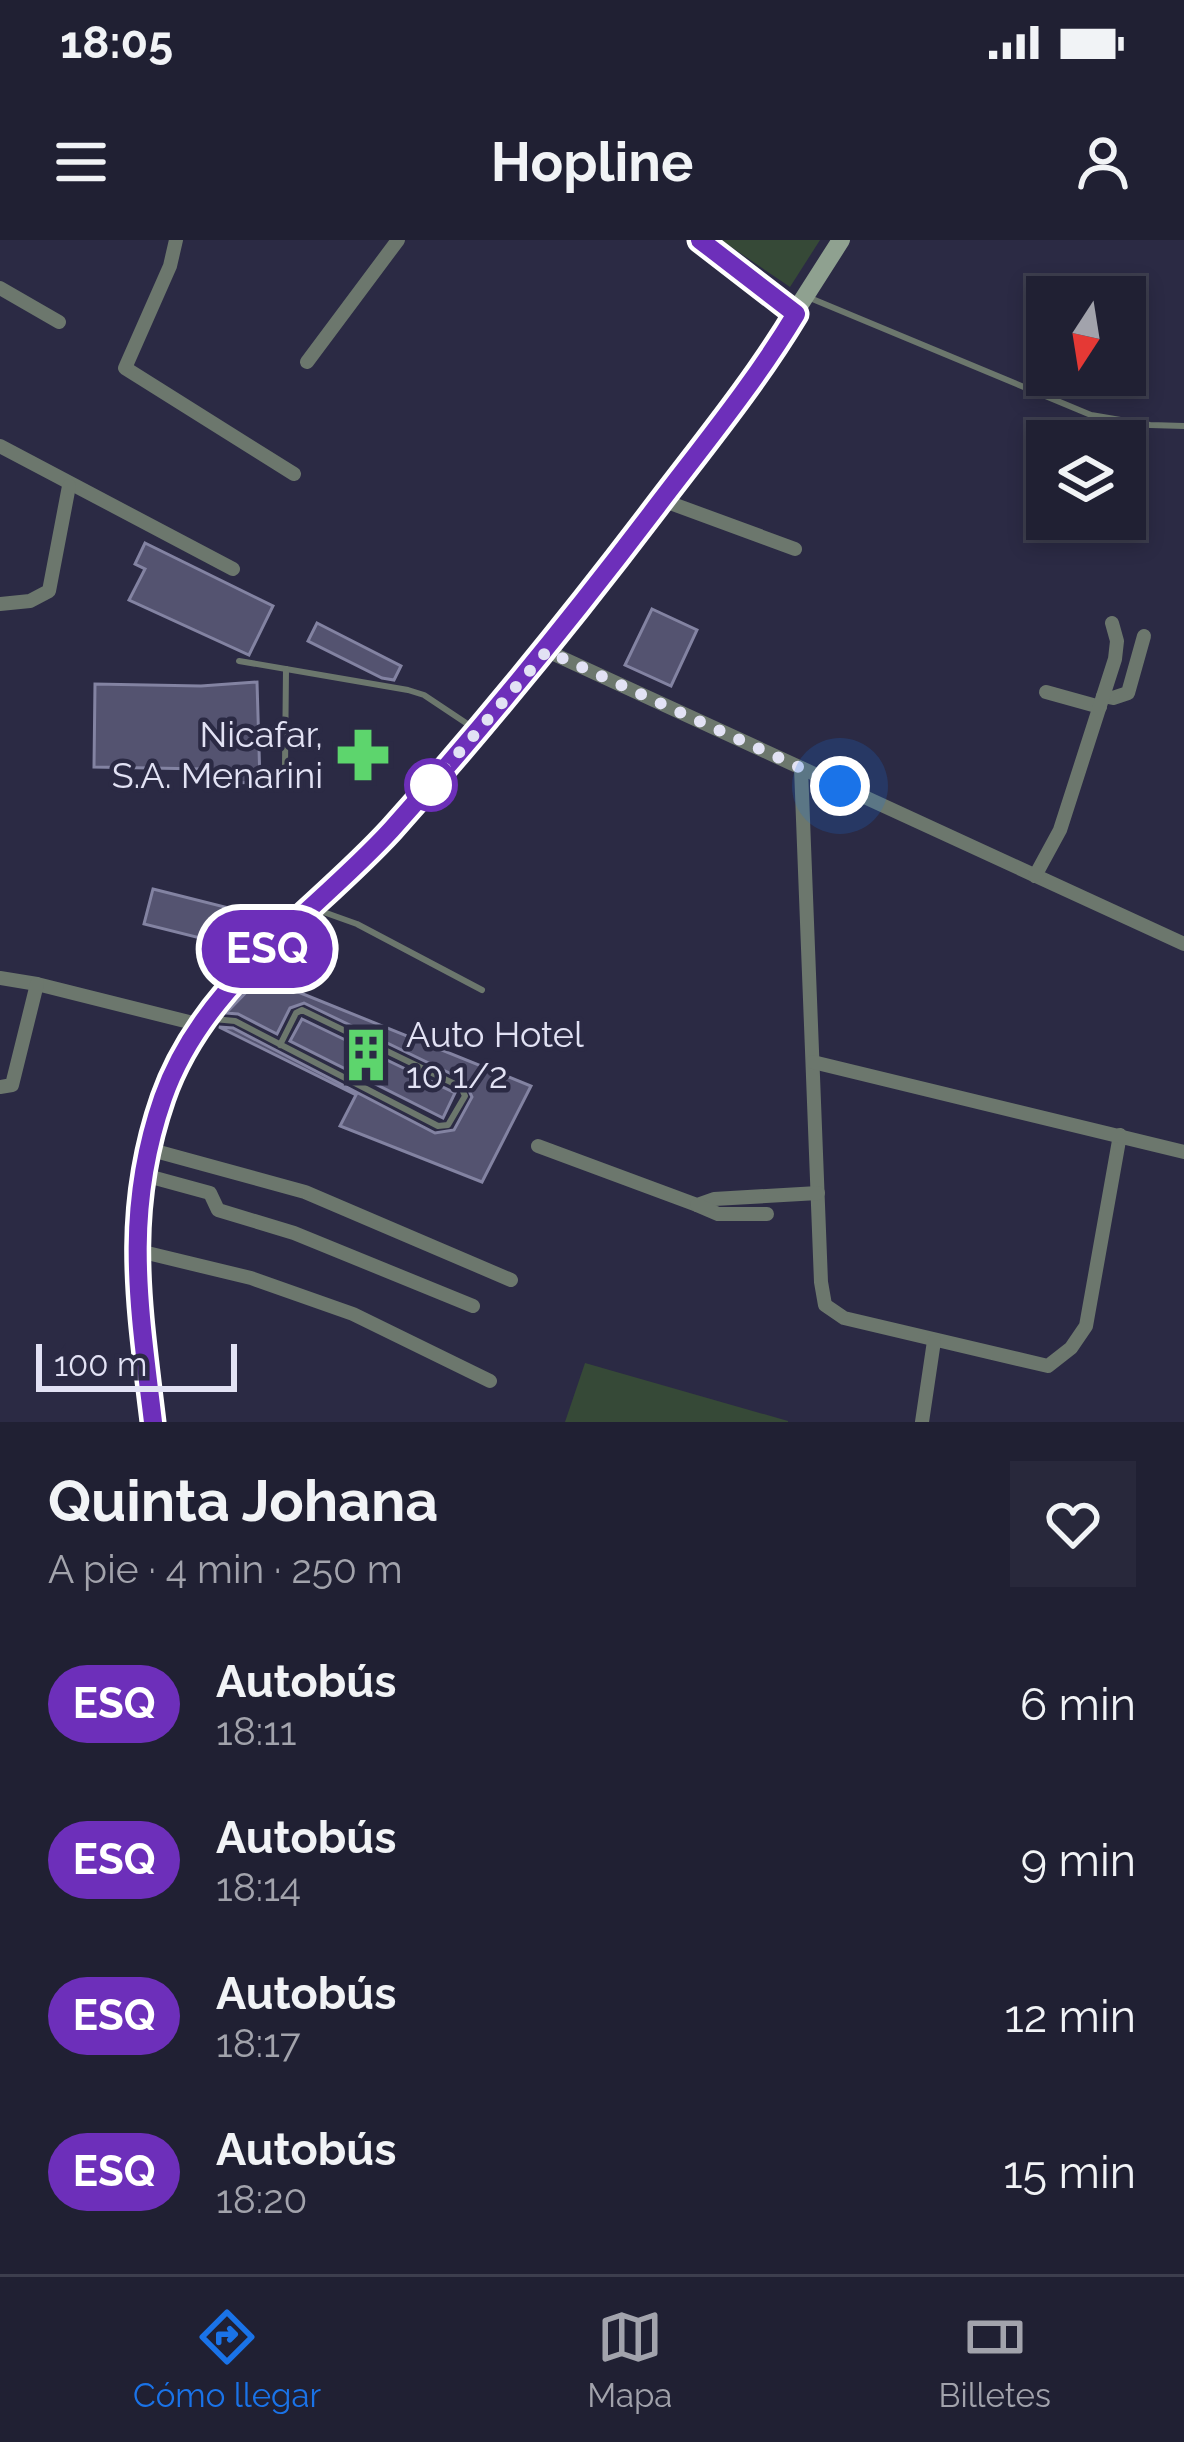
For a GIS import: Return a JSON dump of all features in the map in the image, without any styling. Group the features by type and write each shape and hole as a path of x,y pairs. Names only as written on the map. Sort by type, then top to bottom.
{"street":[{"path":"176,240 170,266 125,368 294,474"},
{"path":"307,362 398,240"},
{"path":"700,240 802,306"},
{"path":"153,1422 135,1250 148,1149 178,1062 220,996 365,858 547,651 742,395 841,240"},
{"path":"0,288 59,322"},
{"path":"0,446 233,569"},
{"path":"0,604 30,601 49,591 69,486"},
{"path":"662,500 795,550"},
{"path":"1036,876 1060,830 1101,702 1117,641 1112,623"},
{"path":"1046,692 1101,702 1128,693 1144,636"},
{"path":"547,651 1184,944"},
{"path":"801,768 826,1305 844,1318 1048,1366 1071,1348 1086,1326 1120,1135"},
{"path":"0,978 203,1021"},
{"path":"0,1087 12,1085 37,984"},
{"path":"813,1062 1184,1152"},
{"path":"538,1146 718,1214 767,1214"},
{"path":"148,1149 305,1192 511,1280"},
{"path":"144,1175 210,1193 218,1210 294,1233 472,1306"},
{"path":"697,1205 714,1199 818,1193"},
{"path":"135,1250 251,1278 353,1314 490,1381"},
{"path":"922,1422 934,1340"}],"lane":[{"path":"802,306 1091,415 1184,426"},
{"path":"239,661 424,695 478,731"},
{"path":"285,767 286,669"},
{"path":"312,908 357,924 482,990"},
{"path":"203,1021 235,1022 438,1126 448,1125 465,1096 461,1087 302,1010 280,1045"}],"green space":[{"path":"721,240 820,240 790,287"},
{"path":"585,1363 788,1421 788,1422 565,1422"}],"building":[{"path":"145,543 273,606 249,655 129,600 145,569 135,564"},
{"path":"652,609 697,630 671,686 625,665"},
{"path":"317,623 401,666 394,680 308,641"},
{"path":"257,682 260,782 205,784 204,769 94,767 95,684"},
{"path":"153,889 225,907 216,942 144,924"},
{"path":"261,977 531,1086 482,1182 340,1126 356,1095 219,1027 233,1028 435,1133 454,1130 472,1097 464,1080 304,1003 290,1008 277,1034 238,1014 226,1013"},
{"path":"302,1019 455,1093 443,1118 290,1041"}],"bus line":[{"name":"ESQ","path":"153,1422 135,1250 148,1149 178,1062 220,996 365,858 547,651 783,335 796,314 700,240"}],"place":[{"name":"Nicafar, S.A. Menarini","path":"363,755"},
{"name":"Auto Hotel 10 1/2","path":"366,1055"}],"route":[{"path":"431,785 547,651 840,786"}]}
